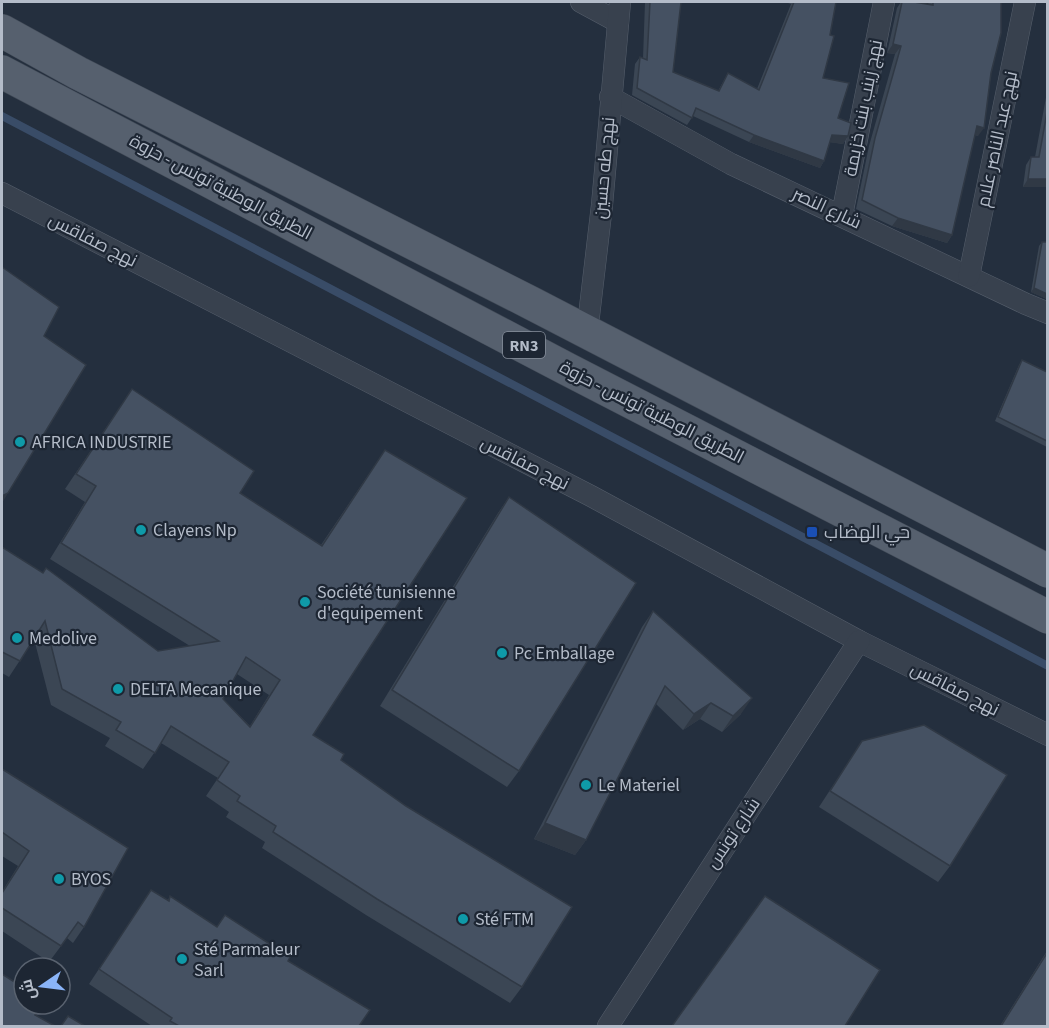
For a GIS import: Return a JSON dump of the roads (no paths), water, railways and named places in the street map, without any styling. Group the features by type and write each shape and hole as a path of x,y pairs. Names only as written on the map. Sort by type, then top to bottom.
{"main road":[{"name":"الطريق الوطنية تونس - حزوة","path":"2,31 78,73 533,304 1047,571"},
{"name":"الطريق الوطنية تونس - حزوة","path":"2,72 567,369 1047,617"}],"street":[{"path":"580,2 619,12"},
{"name":"نهج زينب بنت خزيمة","path":"842,215 884,2"},
{"name":"نهج عبد الناصر علام","path":"969,276 1025,2"},
{"name":"نهج طه حسين","path":"587,333 602,205 619,12"},
{"name":"شارع النصر","path":"610,97 731,164 1047,313"},
{"name":"نهج صفاقس","path":"2,193 591,496 859,640 1047,735"},
{"name":"شارع تونس","path":"608,1026 859,640"}],"waterway":[{"path":"2,116 1048,666"}],"place":[{"name":"AFRICA INDUSTRIE","path":"20,442"},
{"name":"Clayens Np","path":"141,530"},
{"name":"حي الهضاب","path":"812,532"},
{"name":"Société tunisienne d'equipement","path":"305,602"},
{"name":"Medolive","path":"17,638"},
{"name":"Pc Emballage","path":"502,653"},
{"name":"DELTA Mecanique","path":"118,689"},
{"name":"Le Materiel","path":"586,785"},
{"name":"BYOS","path":"59,879"},
{"name":"Sté FTM","path":"463,919"},
{"name":"Sté Parmaleur Sarl","path":"182,959"}]}
